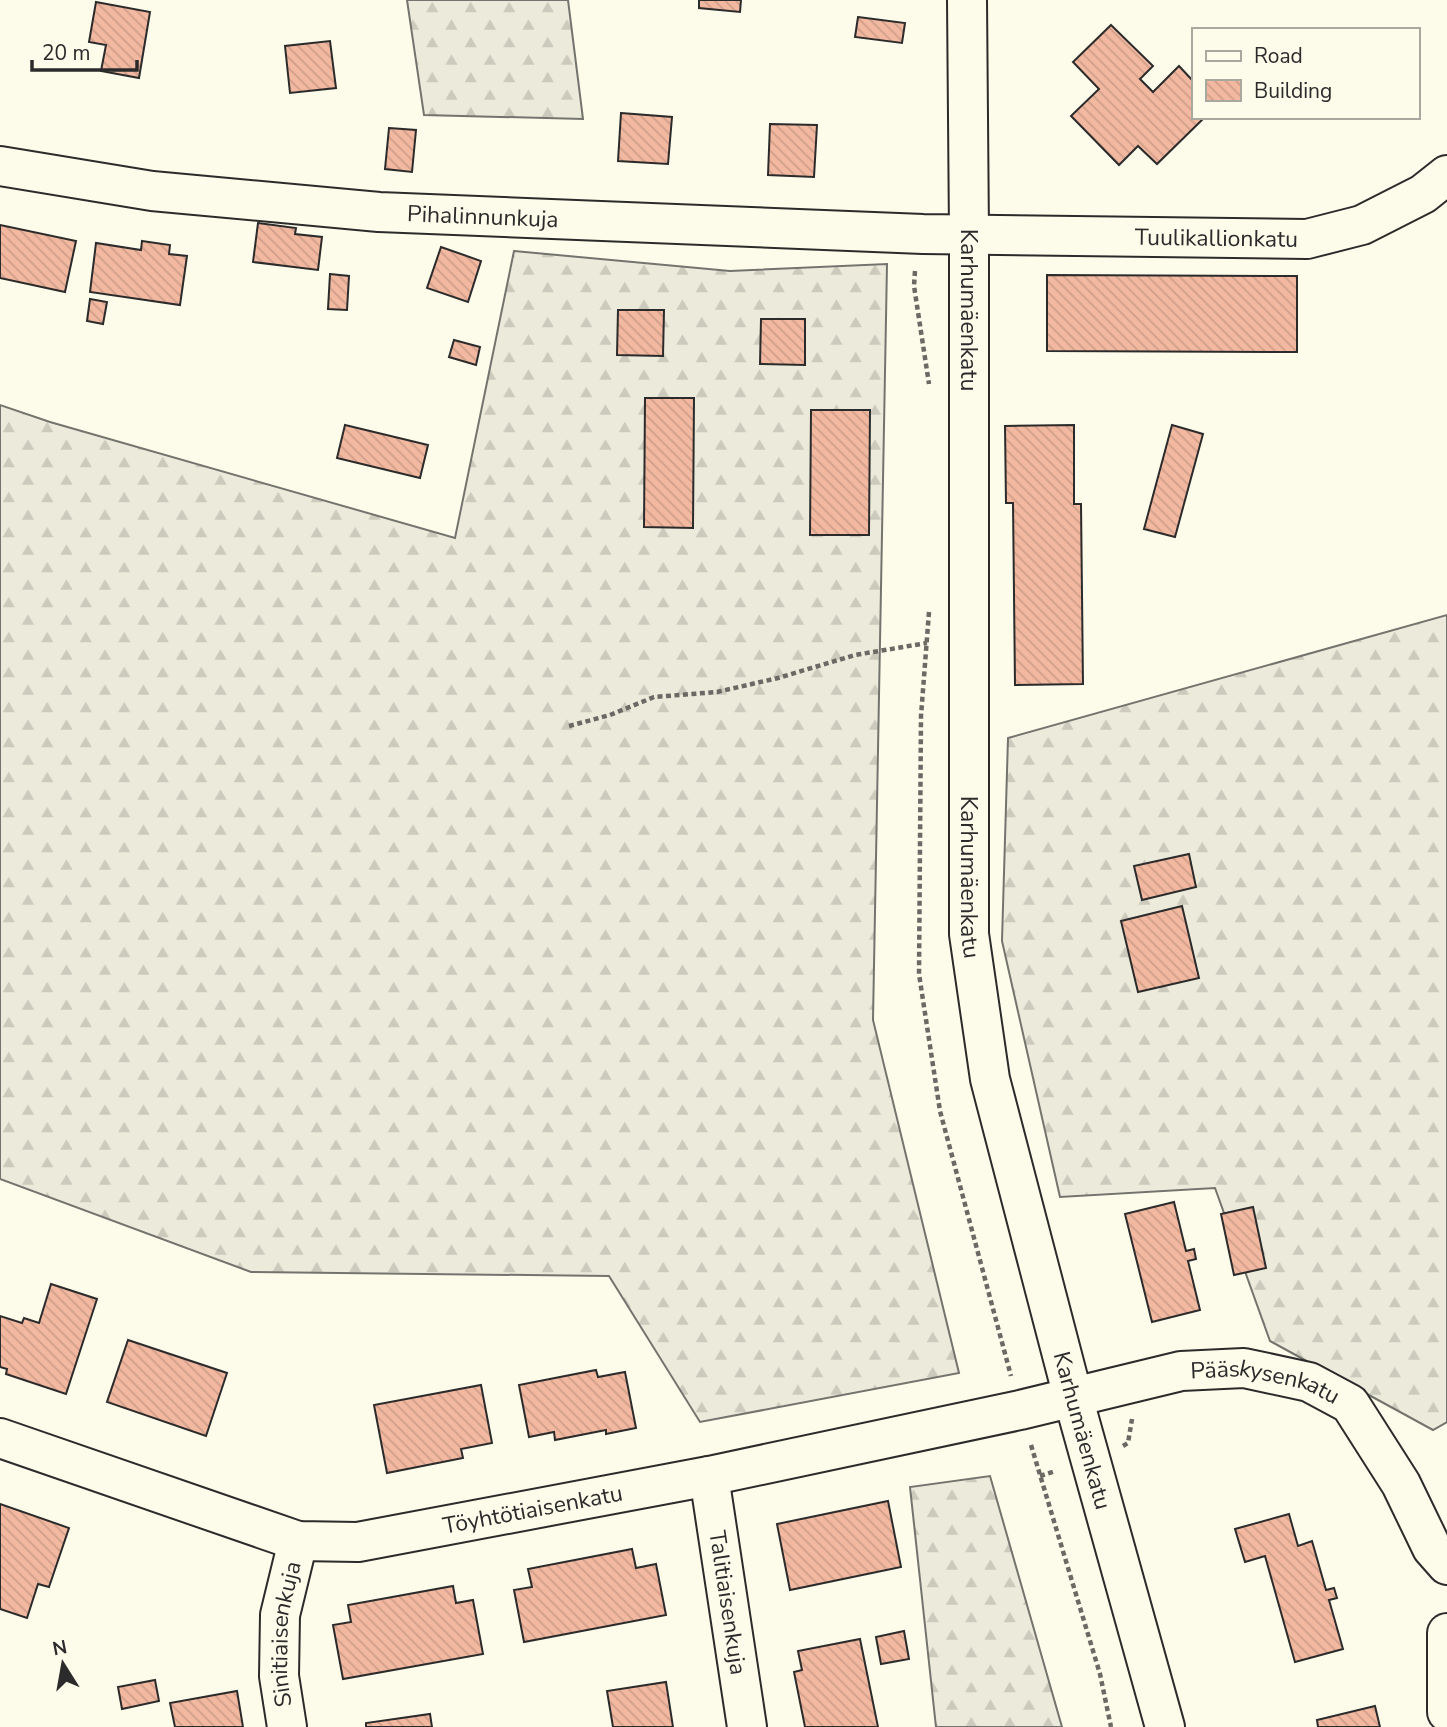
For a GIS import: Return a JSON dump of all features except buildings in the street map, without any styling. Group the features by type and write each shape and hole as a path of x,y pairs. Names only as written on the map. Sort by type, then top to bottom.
{"street":[{"name":"Karhumäenkatu","path":"967,0 969,934 990,1079 1073,1397 1165,1727"},
{"name":"Pihalinnunkuja","path":"0,166 152,191 379,212 969,234"},
{"name":"Tuulikallionkatu","path":"969,234 1307,239 1362,225 1423,194 1447,175"},
{"name":"Pääskysenkatu","path":"1073,1397 1181,1371 1244,1368 1309,1382 1350,1404 1401,1485 1432,1548 1447,1565"},
{"name":"Töyhtötiaisenkatu","path":"0,1438 298,1541 358,1542 709,1476 1073,1397"},
{"name":"Talitiaisenkuja","path":"709,1476 747,1727"},
{"name":"Sinitiaisenkuja","path":"287,1727 279,1676 280,1615 298,1541"},
{"path":"1447,1633 1447,1712"}],"path":[{"path":"569,726 610,715 654,697 717,692 778,678 855,655 927,643"}],"green space":[{"path":"407,0 568,0 583,119 424,115"},
{"path":"514,251 730,271 887,264 873,1020 959,1373 700,1422 609,1276 251,1272 0,1179 0,405 50,422 455,538"},
{"path":"1447,615 1447,1422 1433,1430 1270,1341 1215,1188 1060,1197 1002,941 1008,738"},
{"path":"990,1476 1062,1727 936,1727 910,1487"}]}
